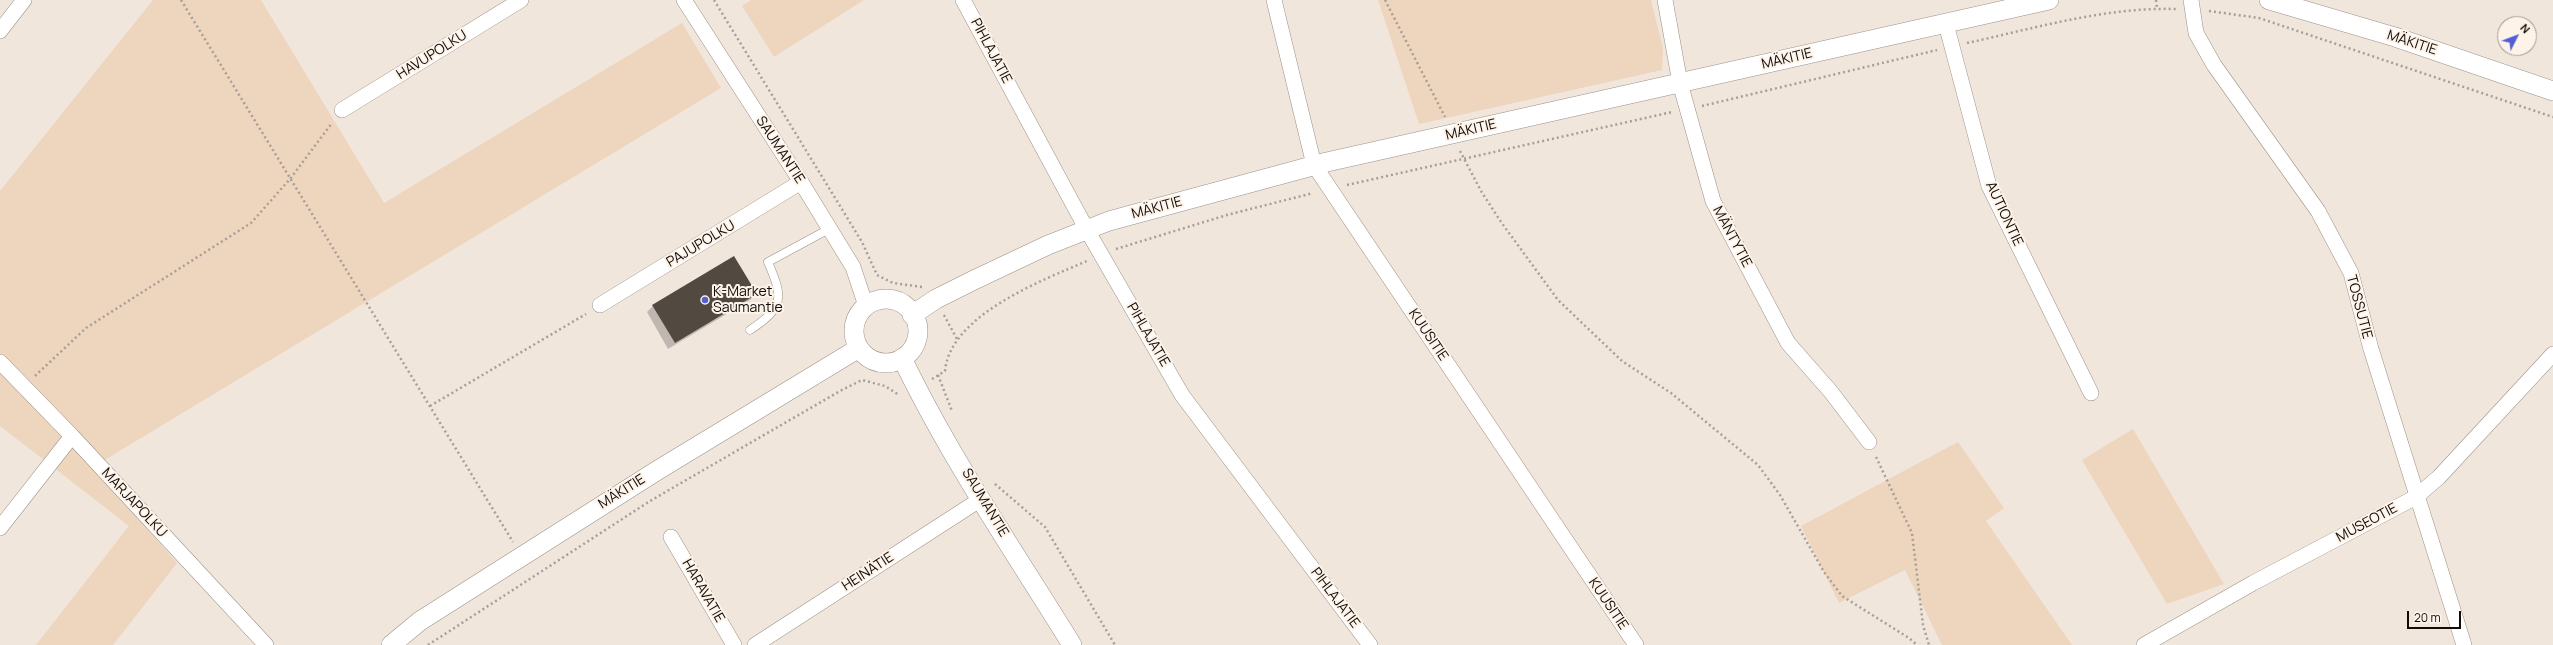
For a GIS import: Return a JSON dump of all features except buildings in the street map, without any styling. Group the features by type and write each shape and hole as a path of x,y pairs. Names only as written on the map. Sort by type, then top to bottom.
{"street":[{"path":"0,31 24,0"},
{"name":"HAVUPOLKU","path":"342,110 521,0"},
{"name":"SAUMANTIE","path":"684,0 801,182 853,267 866,306"},
{"name":"PIHLAJATIE","path":"963,0 1086,230 1182,395 1370,645"},
{"name":"KUUSITIE","path":"1274,0 1314,165 1636,645"},
{"name":"MÄNTYTIE","path":"1666,0 1680,83 1713,202 1788,343 1831,392 1869,442"},
{"name":"MÄKITIE","path":"912,315 936,300 1048,245 1109,221 1314,165 2049,0"},
{"name":"MÄKITIE","path":"2269,0 2395,37 2553,91"},
{"name":"TOSSUTIE","path":"2190,5 2196,33 2214,65 2318,211 2351,273 2371,349 2401,440 2416,497 2464,645"},
{"name":"AUTIONTIE","path":"1946,24 1989,186 2091,393"},
{"name":"PAJUPOLKU","path":"600,305 801,182"},
{"path":"877,301 893,301 904,306 912,315 917,326 916,338 912,350 902,358 891,363 879,362 870,359 859,348 854,337 855,324 860,313 866,306 877,301"},
{"name":"MÄKITIE","path":"391,645 420,620 658,470 859,348"},
{"name":"MUSEOTIE","path":"2144,645 2253,583 2416,497 2438,477 2553,354"},
{"name":"SAUMANTIE","path":"902,358 917,389 981,499 1072,645"},
{"name":"MARJAPOLKU","path":"0,362 72,436 266,645"},
{"path":"0,528 72,436"},
{"name":"HEINÄTIE","path":"755,645 981,499"},
{"name":"HARAVATIE","path":"671,537 734,645"}],"lane":[{"path":"750,330 765,320 778,302 780,290 768,262 829,229"}],"path":[{"path":"181,0 522,556"},
{"path":"714,0 862,242 878,275 893,284 925,288 936,300 958,341"},
{"path":"1385,0 1453,134 1463,158 1481,191 1517,246 1558,300 1622,361 1671,393 1758,465 1780,495 1824,572 1842,596 1910,638 1917,645"},
{"path":"2156,0 2157,9"},
{"path":"428,645 650,501 840,391 862,380 884,386 901,396 917,389 944,371 946,359 958,341 978,317 1022,290 1101,254 1227,215 1330,189 1687,109 2091,15 2190,5 2259,18 2553,117"},
{"path":"24,387 86,328 251,223 290,179 342,110"},
{"path":"430,406 600,305"},
{"path":"938,375 956,418"},
{"path":"1869,442 1912,534 1923,625 1929,645"},
{"path":"992,479 995,485 1045,527 1115,645"}],"shaded area":[{"path":"153,0 261,0 384,203 682,23 721,88 93,467 177,563 113,645 36,645 129,526 0,426 0,191"},
{"path":"751,0 864,0 774,57 742,6"},
{"path":"1378,0 1651,0 1663,48 1662,70 1419,124"},
{"path":"2133,429 2224,584 2167,604 2082,460"},
{"path":"1958,442 2004,508 1986,521 2072,645 1942,645 1905,570 1839,603 1801,526"}],"place":[{"name":"K-Market Saumantie","path":"705,300"}]}
